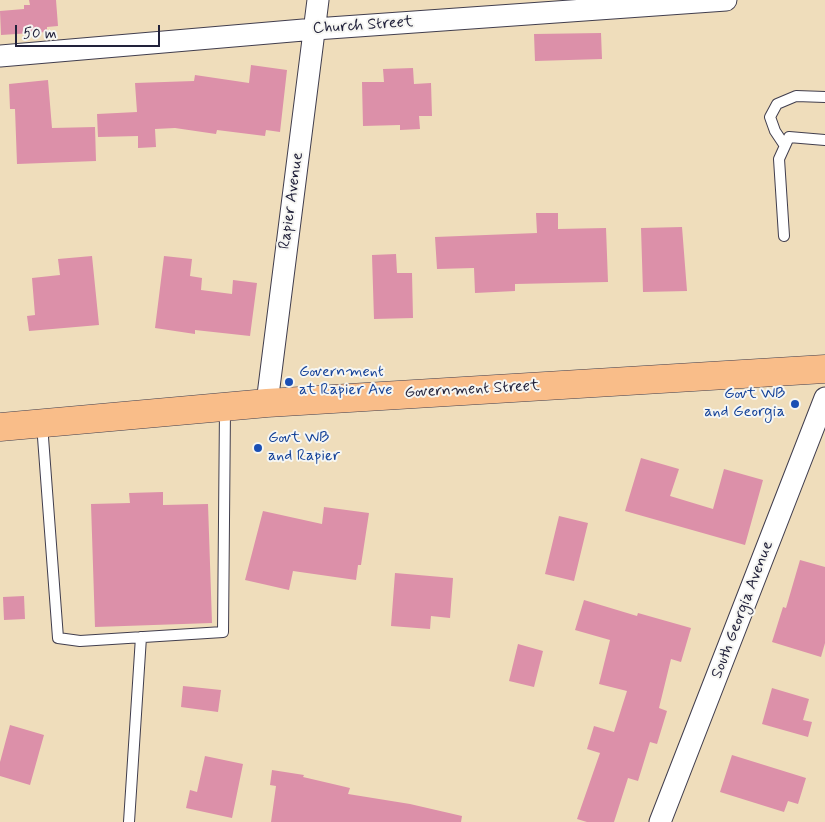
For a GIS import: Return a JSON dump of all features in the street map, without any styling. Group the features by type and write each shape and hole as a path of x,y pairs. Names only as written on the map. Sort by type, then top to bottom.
{"main road":[{"name":"Government Street","path":"0,427 267,403 825,369"}],"street":[{"name":"Rapier Avenue","path":"267,403 318,0"},
{"name":"Church Street","path":"0,56 314,29 726,0"},
{"name":"South Georgia Avenue","path":"660,822 825,398"}],"lane":[{"path":"785,146 775,132 770,118 777,104 796,96 825,97"},
{"path":"784,236 779,159 790,137 824,141"},
{"path":"42,423 58,638 80,641 223,632 225,406"},
{"path":"129,822 141,637"}],"building":[{"path":"29,0 56,0 58,26 47,27 47,32 1,35 0,11 24,9 24,5 30,5"},
{"path":"601,33 602,59 535,61 534,34"},
{"path":"251,65 287,70 280,132 266,130 265,136 217,130 216,134 175,128 155,129 156,147 138,148 138,136 98,137 97,114 137,112 135,83 194,81 195,75 249,83"},
{"path":"413,68 414,84 431,83 432,116 419,116 420,129 400,130 400,125 363,126 362,82 384,82 383,69"},
{"path":"48,80 52,128 95,127 96,161 17,164 15,109 10,109 9,84"},
{"path":"536,213 558,213 558,229 606,228 608,282 515,284 515,291 475,293 474,268 437,269 435,237 537,233"},
{"path":"682,227 687,291 643,292 641,228"},
{"path":"396,254 397,273 412,273 413,318 374,319 372,255"},
{"path":"92,256 99,325 29,331 27,316 35,315 32,278 60,275 58,259"},
{"path":"164,256 192,259 190,276 202,278 201,290 232,294 233,280 257,283 250,336 195,330 195,334 155,328"},
{"path":"641,458 679,469 670,496 713,509 724,469 763,480 745,545 625,511"},
{"path":"163,492 163,505 208,504 212,623 95,627 91,504 130,503 129,493"},
{"path":"324,507 369,513 361,565 358,565 356,580 293,571 289,590 245,580 263,511 322,524"},
{"path":"559,516 588,523 574,581 545,574"},
{"path":"800,560 825,567 825,643 821,657 772,642 783,607 786,608"},
{"path":"395,573 453,578 450,618 431,616 430,629 391,626"},
{"path":"24,596 25,619 4,620 3,597"},
{"path":"584,600 637,616 638,613 691,628 681,662 671,659 659,708 667,711 657,744 650,742 638,781 628,778 614,822 587,822 577,819 600,753 587,749 594,726 614,732 627,691 599,684 610,640 575,630"},
{"path":"518,644 543,651 534,687 509,681"},
{"path":"183,686 221,690 218,712 181,707"},
{"path":"772,688 809,699 803,720 812,722 808,737 762,724"},
{"path":"10,725 44,735 30,785 0,776 0,762"},
{"path":"732,755 806,778 798,804 788,801 784,812 720,792"},
{"path":"205,756 243,764 232,818 186,808 190,790 197,792"},
{"path":"272,770 304,775 303,777 350,788 348,794 410,804 462,816 461,822 271,822 276,786 270,785"}],"place":[{"name":"Government at Rapier Ave","path":"289,382"},
{"name":"Govt WB and Georgia","path":"795,404"},
{"name":"Govt WB and Rapier","path":"258,448"}]}
